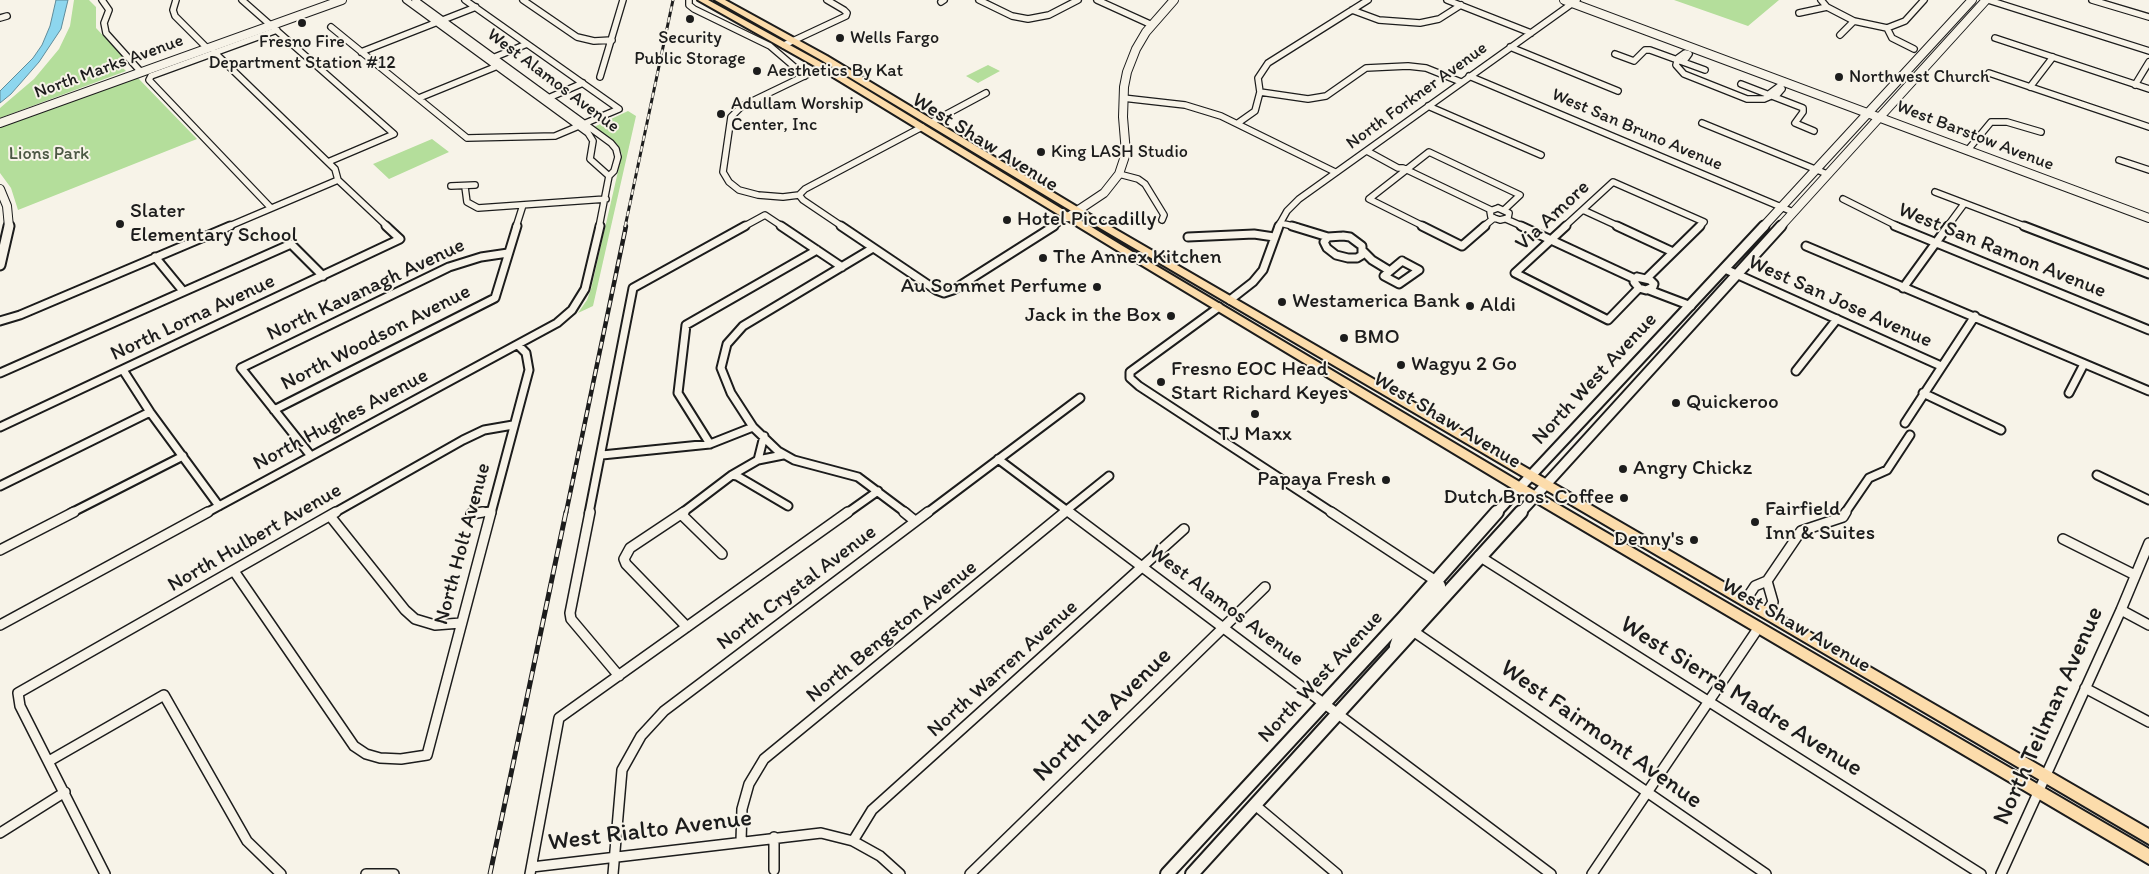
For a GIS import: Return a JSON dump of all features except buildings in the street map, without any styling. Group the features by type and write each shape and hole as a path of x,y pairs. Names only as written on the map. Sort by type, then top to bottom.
{"main road":[{"name":"North Marks Avenue","path":"0,123 207,48 275,28 329,2 342,0"},
{"name":"West Shaw Avenue","path":"702,0 823,67 932,122 990,157 1073,214 1218,307 1534,496 1658,567 2149,857"},
{"name":"West Shaw Avenue","path":"719,0 794,41 870,90 922,127 1073,214 1230,300 1408,403 2149,838"},
{"path":"1073,214 1104,193 1119,174 1126,152 1123,98 1129,66 1136,49 1152,24 1174,0"},
{"name":"West Barstow Avenue","path":"1564,0 1575,2 1691,50 1783,85 1869,114 2149,218"},
{"name":"North West Avenue","path":"1167,874 1436,581 1463,548 1519,487 1632,369 1687,304 1725,269 1972,0"},
{"name":"North West Avenue","path":"1192,874 1479,556 1987,0"},
{"path":"922,127 932,127 964,147 990,157"},
{"path":"0,189 4,196 4,216 10,228 0,264"},
{"path":"1182,285 1193,284 1220,300 1230,300"},
{"path":"1671,345 1677,330 1694,311 1687,304"},
{"path":"1218,307 1232,307 1267,328 1278,328"},
{"path":"1290,349 1299,348 1337,370 1362,377"},
{"path":"1616,407 1615,398 1635,376 1632,369"},
{"path":"1373,399 1385,398 1400,404 1408,403"},
{"path":"1658,567 1701,583 1751,613 1756,615 1766,613"},
{"path":"1396,650 1396,642 1400,635 1437,592 1439,586 1436,581"},
{"path":"1760,627 1764,625 1773,627 1822,654 1854,665"}],"street":[{"path":"102,0 109,10 104,23 106,33 141,72"},
{"path":"176,0 173,10 175,16 207,48"},
{"path":"242,0 394,134 328,162"},
{"name":"West Alamos Avenue","path":"406,0 440,21"},
{"name":"West Alamos Avenue","path":"415,0 440,21 582,126 603,137 614,146 618,154 614,171 609,176 590,159 593,141 582,126"},
{"path":"331,27 467,138 555,136 582,126 619,108 465,0"},
{"path":"523,0 577,37 594,41 612,40"},
{"path":"600,77 622,0"},
{"path":"784,46 846,16 847,13 844,10 827,0"},
{"path":"979,0 1012,16 1028,19 1049,15 1078,0"},
{"path":"1097,0 1152,24"},
{"path":"1238,123 1255,111 1260,92 1258,78 1268,62 1368,0"},
{"path":"1447,0 1531,33"},
{"path":"1821,0 1827,7 1854,21 1888,28 1905,21 1922,0"},
{"path":"1987,0 2149,51"},
{"path":"2092,0 2149,17"},
{"path":"689,1 694,9 770,46 805,76"},
{"name":"North Forkner Avenue","path":"1230,300 1264,270 1280,222 1287,211 1299,199 1335,172 1370,152 1469,76 1575,2"},
{"path":"1352,10 1379,20 1420,23 1439,20 1461,5"},
{"path":"361,52 476,7"},
{"path":"1799,13 1827,7"},
{"path":"0,18 7,16"},
{"path":"1840,35 1854,21"},
{"name":"North Marks Avenue","path":"271,208 149,80 151,76 275,28"},
{"path":"1888,28 1892,38 1914,49"},
{"path":"1995,38 2149,89"},
{"path":"491,59 528,44"},
{"path":"1510,48 1618,92"},
{"path":"1615,54 1635,61 1646,49 1706,70"},
{"path":"1678,61 1683,61 1687,58 1691,50"},
{"path":"0,321 20,315 338,180 335,169 214,52"},
{"path":"2030,87 2053,57"},
{"path":"1678,61 1676,66 1679,70 1701,82 1747,99 1764,99 1771,96"},
{"path":"2135,85 2149,62"},
{"path":"419,98 500,65"},
{"path":"1260,92 1308,99 1326,96 1366,68 1375,67 1408,66 1426,68 1461,82"},
{"path":"823,67 742,106 733,114 723,172 729,182 739,190 758,195 783,197 799,195 805,189 922,127"},
{"path":"1989,73 2149,127"},
{"name":"West San Bruno Avenue","path":"1469,76 1793,212"},
{"path":"546,99 583,83"},
{"path":"1741,84 1804,109 1804,112 1794,122 1814,131"},
{"path":"1771,96 1769,94 1777,87 1783,85"},
{"path":"932,122 986,93"},
{"path":"1123,98 1185,104 1238,123 1335,172"},
{"path":"1428,106 1541,156"},
{"path":"1966,150 1991,122 2008,122 2041,132"},
{"path":"1702,123 1827,174"},
{"path":"593,141 603,137"},
{"path":"1370,152 1491,210 1498,208 1504,210 1509,213 1508,218"},
{"path":"1504,210 1520,195 1429,152 1369,199 1462,246 1494,218 1508,218 1539,235 1635,279 1640,277 1647,278"},
{"path":"2119,160 2149,170"},
{"path":"1119,174 1138,179 1145,184 1164,215 1162,220"},
{"name":"North Hughes Avenue","path":"0,624 557,323 572,310 582,296 606,199 609,176"},
{"name":"North Lorna Avenue","path":"0,427 400,239 338,180"},
{"name":"Via Amore","path":"1639,288 1608,320 1515,273 1549,238 1583,210 1612,182 1704,222 1673,252"},
{"path":"451,186 465,187 475,185"},
{"path":"465,187 467,202 478,208 606,199"},
{"path":"1934,192 2149,274"},
{"path":"799,195 803,200 873,248 936,290 944,292 953,290 1073,214"},
{"name":"West San Ramon Avenue","path":"1844,199 1880,219 2149,330"},
{"path":"1903,288 1964,204"},
{"path":"508,253 523,205"},
{"path":"1491,210 1490,215 1494,218"},
{"path":"1583,210 1673,252 1647,278"},
{"path":"619,676 571,619 570,613 633,288 765,215 842,267"},
{"path":"1280,222 1316,232 1328,238 1350,237 1360,243 1364,252 1372,260 1390,270"},
{"path":"1188,237 1251,234 1274,236"},
{"path":"1328,238 1324,242 1332,252 1342,257 1372,260"},
{"path":"0,373 183,290 291,244 323,276"},
{"path":"1806,246 2149,391"},
{"path":"873,248 743,326 727,344 721,368 731,393 753,427 770,444 794,460 858,477 915,521"},
{"path":"710,444 678,393 686,325 817,250"},
{"path":"1357,258 1364,252"},
{"name":"North Woodson Avenue","path":"274,410 495,298 508,253"},
{"name":"North Kavanagh Avenue","path":"274,410 241,368 449,267 480,257 508,253"},
{"path":"156,257 183,290"},
{"path":"1402,261 1420,270 1400,284 1384,276 1390,270 1402,261"},
{"name":"West San Jose Avenue","path":"1725,269 1941,366"},
{"path":"1647,278 1651,287"},
{"path":"1635,279 1635,284 1639,288 1651,287 1687,304"},
{"path":"1218,307 1130,372 1130,378 1139,386 1436,581"},
{"path":"1905,423 1975,316"},
{"path":"1796,371 1837,319"},
{"name":"North Holt Avenue","path":"234,571 354,746 366,754 380,758 401,759 427,755 529,370 526,353 518,345"},
{"path":"2069,393 2084,364"},
{"path":"123,370 150,412 219,506"},
{"path":"1923,393 2001,430"},
{"name":"North Crystal Avenue","path":"613,874 622,770 641,736 664,711 1080,398"},
{"path":"274,410 311,456"},
{"path":"0,486 150,412"},
{"name":"North Hulbert Avenue","path":"49,761 20,706 18,693 470,436 493,428 513,425"},
{"path":"602,455 710,444 753,427"},
{"path":"1745,601 1755,586 1767,581 1801,531 1843,517 1869,478 1887,470 1910,435"},
{"path":"758,460 764,436"},
{"path":"687,627 626,564 624,559 630,548 681,514 732,475 758,460 784,455"},
{"path":"0,550 183,456"},
{"name":"West Alamos Avenue","path":"998,459 1551,874"},
{"path":"732,475 737,476 788,506"},
{"path":"2096,475 2149,500"},
{"name":"North Bengston Avenue","path":"741,840 742,809 749,784 764,759 1109,476"},
{"path":"531,870 558,718 878,491"},
{"path":"471,514 491,511"},
{"path":"681,514 722,554"},
{"path":"330,516 405,610 415,619 435,625 461,623"},
{"name":"North Warren Avenue","path":"853,841 872,810 1184,529"},
{"path":"2063,539 2135,575"},
{"name":"North Teilman Avenue","path":"2000,874 2149,543"},
{"name":"West Sierra Madre Avenue","path":"1479,556 1981,874"},
{"path":"1766,613 1773,602 1767,581"},
{"name":"North Ila Avenue","path":"970,874 1265,587"},
{"path":"2120,610 2149,624"},
{"path":"1592,874 1760,627"},
{"name":"West Fairmont Avenue","path":"1413,631 1766,874"},
{"path":"2085,688 2149,722"},
{"path":"105,874 49,761 164,696 247,841 281,874"},
{"path":"0,833 64,792"},
{"path":"1255,805 1337,874"},
{"name":"West Rialto Avenue","path":"531,870 741,840 821,833 853,841 880,856 900,874"},
{"name":"West Rialto Avenue","path":"774,837 774,870"},
{"path":"366,874 395,873"}],"green space":[{"path":"74,0 89,0 96,7 96,28 126,60 123,68 126,71 0,118 0,108 34,79 59,49 70,26"},
{"path":"1674,0 1779,0 1748,26"},
{"path":"988,65 1000,71 978,83 966,76"},
{"name":"Lions Park","path":"138,78 197,139 18,210 11,188 0,173 0,127"},
{"path":"628,111 636,116 593,306 578,313 587,300 591,289 622,154 617,144 594,127"},
{"path":"432,139 449,152 389,179 373,164"}],"water":[{"path":"56,0 68,0 61,29 39,62 11,94 0,103 0,91 33,58 42,45 50,26"}],"railway":[{"path":"625,227 673,0"},
{"path":"566,513 626,226"},
{"path":"490,874 566,512"}],"place":[{"name":"Security Public Storage","path":"690,19"},
{"name":"Fresno Fire Department Station #12","path":"302,23"},
{"name":"Wells Fargo","path":"840,38"},
{"name":"Aesthetics By Kat","path":"757,71"},
{"name":"Northwest Church","path":"1839,77"},
{"name":"Adullam Worship Center, Inc","path":"721,114"},
{"name":"King LASH Studio","path":"1041,152"},
{"name":"Hotel Piccadilly","path":"1007,220"},
{"name":"Slater Elementary School","path":"120,224"},
{"name":"The Annex Kitchen","path":"1043,258"},
{"name":"Au Sommet Perfume","path":"1097,287"},
{"name":"Westamerica Bank","path":"1282,302"},
{"name":"Aldi","path":"1470,306"},
{"name":"Jack in the Box","path":"1171,316"},
{"name":"BMO","path":"1344,338"},
{"name":"Wagyu 2 Go","path":"1401,365"},
{"name":"Fresno EOC Head Start Richard Keyes","path":"1161,382"},
{"name":"Quickeroo","path":"1676,403"},
{"name":"TJ Maxx","path":"1255,414"},
{"name":"Angry Chickz","path":"1623,469"},
{"name":"Papaya Fresh","path":"1386,480"},
{"name":"Dutch Bros. Coffee","path":"1624,498"},
{"name":"Fairfield Inn & Suites","path":"1755,522"},
{"name":"Denny's","path":"1694,540"}]}
